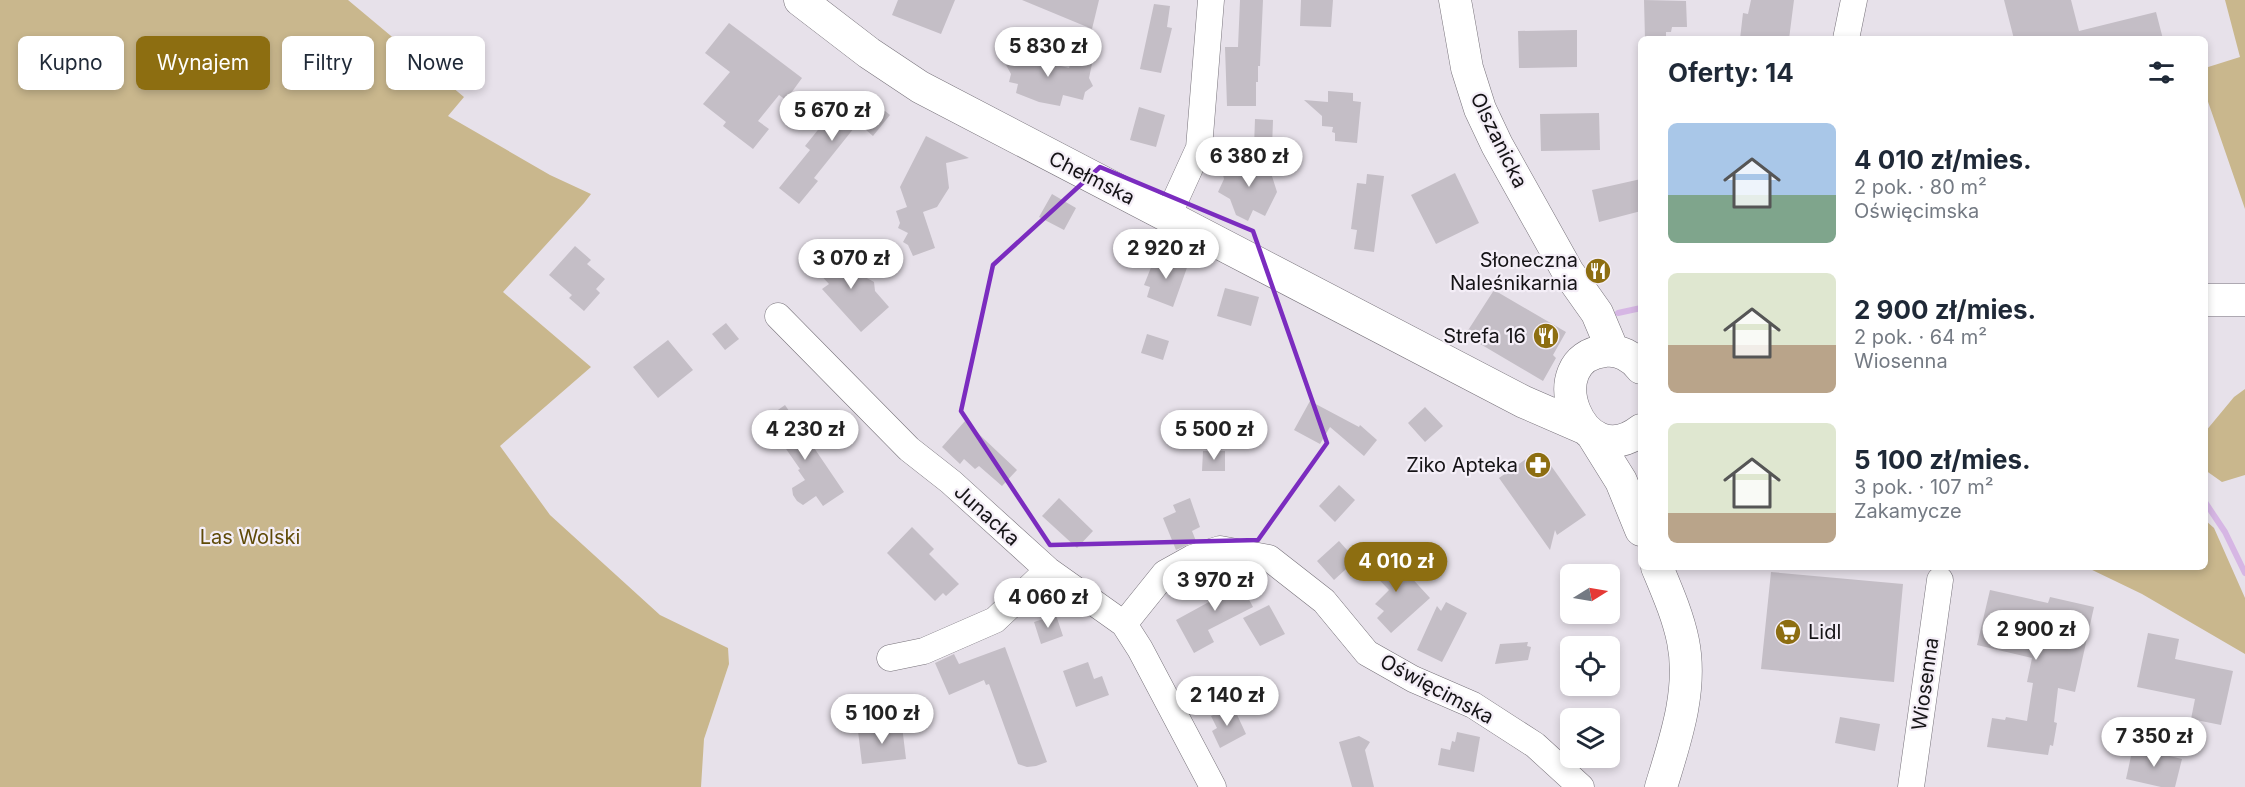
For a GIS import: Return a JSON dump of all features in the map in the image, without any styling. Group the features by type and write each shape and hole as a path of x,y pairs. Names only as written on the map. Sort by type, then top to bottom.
{"street":[{"name":"Chełmska","path":"800,0 869,53 920,87 1088,177 1168,216 1524,402 1589,432 1615,441 1626,439 1638,432"},
{"path":"1168,216 1199,148 1210,0"},
{"name":"Olszanicka","path":"1455,0 1467,68 1480,109 1497,146 1568,272 1583,320 1612,357 1569,389 1570,400 1589,432"},
{"path":"1847,36 1854,0"},
{"path":"2208,300 2245,300"},
{"name":"Junacka","path":"778,316 893,434 951,482 1048,570 1124,624 1140,649 1213,787"},
{"path":"1524,402 1545,401 1558,395 1612,357"},
{"path":"1589,432 1621,482 1638,523"},
{"name":"Oświęcimska","path":"1124,624 1165,573 1192,558 1220,549 1269,558 1324,601 1367,653 1413,679 1473,705 1535,745 1581,787"},
{"path":"890,658 924,651 995,620 1048,570"},
{"path":"1661,787 1682,713 1685,674 1683,641 1662,574"},
{"name":"Wiosenna","path":"1911,787 1940,580"}],"highlighted area":[{"path":"1100,167 1253,231 1327,443 1258,540 1050,545 961,411 993,265"}],"green space":[{"name":"Las Wolski","path":"0,0 348,0 391,36 386,36 386,90 456,90 464,97 448,116 550,175 591,194 503,292 591,367 500,446 550,515 660,615 728,648 729,664 704,739 701,787 0,787"},
{"path":"2225,0 2245,0 2245,209 2208,102 2208,67 2240,57"},
{"path":"2245,389 2245,475 2222,482 2208,472 2208,428 2234,397"},
{"path":"2208,523 2214,528 2245,598 2245,654 2142,594 2092,570 2208,570"}],"building":[{"path":"898,0 955,0 941,34 892,15"},
{"path":"1022,0 1099,0 1092,29"},
{"path":"1240,0 1263,0 1256,106 1227,106 1225,47 1238,47"},
{"path":"1301,0 1333,0 1331,27 1300,26"},
{"path":"1644,0 1686,1 1687,27 1672,27 1671,32 1666,32 1666,36 1645,36"},
{"path":"1751,0 1794,0 1789,36 1740,36 1743,13 1748,14"},
{"path":"2004,0 2071,0 2079,31 2156,12 2162,36 2013,36"},
{"path":"1154,4 1170,6 1167,27 1172,28 1161,73 1140,69"},
{"path":"729,23 802,78 786,100 779,95 758,121 769,129 753,149 723,126 726,122 703,104 730,72 705,53"},
{"path":"1577,30 1577,67 1519,68 1518,31"},
{"path":"1018,45 1039,51 1036,59 1053,64 1069,68 1072,59 1092,64 1089,78 1093,86 1085,92 1083,100 1063,95 1060,106 1039,102 1016,93 1018,84 1009,82 1011,74 1006,65 1014,59"},
{"path":"860,91 890,115 873,136 858,123 814,178 818,181 799,204 779,188 810,150 805,146 842,100 848,106"},
{"path":"1328,91 1353,93 1353,101 1361,102 1357,143 1335,141 1333,127 1322,126 1322,116 1304,100 1328,102"},
{"path":"1139,107 1165,115 1156,147 1130,140"},
{"path":"1599,113 1600,150 1541,151 1540,114"},
{"path":"1255,119 1273,120 1272,148 1254,147"},
{"path":"926,136 969,158 946,163 949,188 937,207 923,212 935,248 913,256 908,245 903,242 908,233 898,228 900,223 896,211 907,207 900,187"},
{"path":"1266,157 1277,192 1265,216 1253,210 1248,221 1236,215 1230,199 1218,192 1224,179 1222,171"},
{"path":"1455,173 1479,223 1436,244 1411,195"},
{"path":"1367,174 1384,176 1374,252 1354,249 1357,230 1351,229 1357,183 1366,184"},
{"path":"1638,180 1638,212 1599,222 1592,190"},
{"path":"1052,194 1076,208 1064,230 1039,217"},
{"path":"575,246 591,260 587,264 605,279 596,289 600,293 584,311 569,298 572,295 549,275"},
{"path":"838,248 865,277 874,282 875,291 889,307 861,332 822,289 829,284 815,269"},
{"path":"1169,255 1189,262 1173,307 1147,297 1150,287 1144,285 1154,260 1166,265"},
{"path":"1225,288 1259,297 1251,326 1217,316"},
{"path":"1494,290 1566,332 1553,355 1556,358 1543,381 1465,335"},
{"path":"726,323 739,339 725,350 712,334"},
{"path":"1147,334 1169,341 1163,360 1141,353"},
{"path":"668,340 693,370 658,398 633,367"},
{"path":"1310,401 1359,427 1360,425 1377,440 1364,456 1330,427 1320,444 1294,430"},
{"path":"785,405 844,492 823,506 816,496 803,505 793,495 792,488 805,480 768,423 768,417"},
{"path":"1425,407 1443,426 1425,442 1408,423"},
{"path":"965,421 1017,470 1002,486 979,466 975,469 964,459 960,464 942,447"},
{"path":"1203,451 1225,451 1225,471 1202,471"},
{"path":"1529,457 1547,460 1586,515 1557,535 1555,530 1550,550 1499,478"},
{"path":"1339,485 1355,500 1335,522 1319,506"},
{"path":"1059,498 1093,531 1077,548 1042,516"},
{"path":"1190,498 1200,527 1192,531 1196,541 1176,550 1163,518 1176,512 1173,505"},
{"path":"912,527 934,549 929,554 959,584 946,596 943,593 935,601 887,553"},
{"path":"1339,541 1356,560 1334,580 1317,561"},
{"path":"1377,551 1403,578 1408,574 1430,598 1391,633 1377,618 1384,611 1375,604 1389,590 1363,563"},
{"path":"1234,571 1253,607 1208,630 1214,642 1194,653 1176,620 1218,597 1211,583"},
{"path":"1771,572 1903,584 1894,682 1761,669"},
{"path":"1990,590 2048,603 2050,597 2094,607 2075,692 2058,688 2054,722 2057,723 2053,746 2050,745 2048,755 1987,747 1992,718 2005,720 2006,717 2027,721 2033,683 2027,682 2032,658 1977,645"},
{"path":"1446,602 1467,613 1442,662 1417,650 1437,606 1441,611"},
{"path":"1269,605 1285,634 1260,646 1243,618"},
{"path":"1056,615 1063,636 1041,644 1034,622"},
{"path":"2148,633 2179,639 2175,659 2233,671 2221,725 2191,719 2195,699 2137,687"},
{"path":"1528,642 1527,646 1531,647 1528,660 1495,664 1500,644"},
{"path":"1005,647 1047,762 1036,766 1027,767 1018,764 989,684 986,685 984,680 949,695 935,663 954,654 959,664"},
{"path":"1088,662 1094,679 1102,676 1109,695 1076,707 1063,671"},
{"path":"1233,706 1246,734 1220,748 1212,731 1217,728 1211,716"},
{"path":"1840,717 1880,724 1875,751 1835,743"},
{"path":"902,726 906,759 862,764 858,731"},
{"path":"1457,732 1480,737 1474,772 1438,765 1441,748 1450,750"},
{"path":"1359,736 1370,742 1365,750 1374,787 1352,787 1339,742"},
{"path":"2133,747 2182,759 2175,787 2161,787 2126,779"}],"waterway":[{"path":"1618,313 1638,309"},
{"path":"2208,506 2225,532 2245,573"}],"place":[{"name":"Słoneczna Naleśnikarnia","path":"1598,271"},
{"name":"Strefa 16","path":"1546,336"},
{"name":"Ziko Apteka","path":"1538,465"},
{"name":"Lidl","path":"1788,632"}]}
